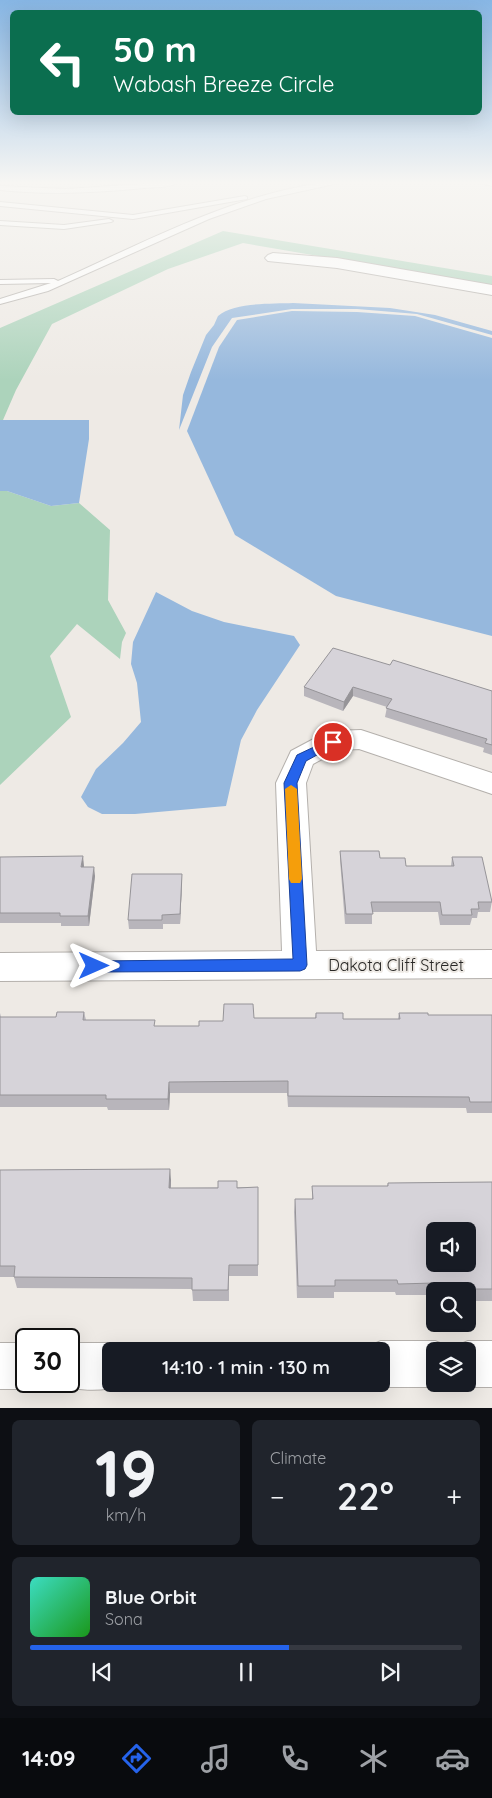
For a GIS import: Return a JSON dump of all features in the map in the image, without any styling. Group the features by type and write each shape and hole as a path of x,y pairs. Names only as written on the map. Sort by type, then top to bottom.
{"street":[{"path":"273,258 337,263 492,290"},
{"path":"300,965 291,783 301,758 333,742 361,739 492,784"},
{"name":"Dakota Cliff Street","path":"0,967 492,964"},
{"path":"390,1364 426,1364"},
{"path":"476,1364 492,1364"},
{"path":"0,1366 15,1366"},
{"path":"80,1366 102,1366"}],"lane":[{"path":"0,309 137,249"},
{"path":"0,282 65,280"},
{"path":"0,302 45,289"}],"green space":[{"path":"182,249 227,249 168,269 52,324 16,390 3,420 0,420 0,328"},
{"path":"276,249 329,249 492,276 492,286"},
{"path":"0,491 7,491 51,506 79,503 110,530 108,600 126,633 122,642 120,659 77,624 50,656 71,717 0,785"}],"water":[{"path":"293,303 390,308 435,315 492,331 492,335 417,314 357,309 292,309 232,318 212,347 179,430 183,395 206,335 218,316 225,311 243,306"},
{"path":"292,311 357,312 415,316 492,338 492,636 336,596 235,535 187,431 219,347 237,320"},
{"path":"0,420 89,420 89,439 79,503 51,506 7,491 0,491"},
{"path":"156,592 192,611 224,622 294,636 300,645 257,710 241,740 226,806 135,814 102,814 88,807 81,797 96,769 123,743 141,722 137,683 131,664 133,642"}],"building":[{"path":"333,648 390,665 393,660 492,691 492,745 485,743 487,739 386,708 392,699 353,687 344,702 304,687"},
{"path":"340,851 379,851 380,858 405,858 406,866 454,866 452,857 482,857 492,902 478,902 479,909 471,909 472,915 442,915 440,902 371,902 373,914 346,914"},
{"path":"83,856 81,867 94,867 88,916 60,916 60,913 0,913 0,857"},
{"path":"132,874 182,874 180,914 162,915 162,920 128,920"},
{"path":"224,1004 253,1004 254,1018 316,1018 316,1013 343,1013 343,1019 400,1019 399,1013 492,1015 492,1102 470,1102 469,1097 288,1096 288,1081 169,1082 168,1099 106,1099 106,1095 0,1095 0,1017 56,1017 57,1012 84,1012 83,1020 155,1020 154,1026 199,1026 199,1021 223,1021"},
{"path":"170,1169 169,1188 218,1188 218,1181 237,1181 237,1188 258,1187 258,1265 229,1265 228,1290 192,1290 192,1278 14,1277 15,1266 0,1266 0,1170"},
{"path":"492,1182 492,1289 476,1289 476,1282 398,1284 397,1280 335,1280 335,1286 298,1286 295,1199 313,1199 312,1186 388,1186 388,1183"}],"slow traffic":[{"path":"291,789 296,879"}],"route":[{"path":"94,966 300,965 291,783 301,758 333,742"}]}
